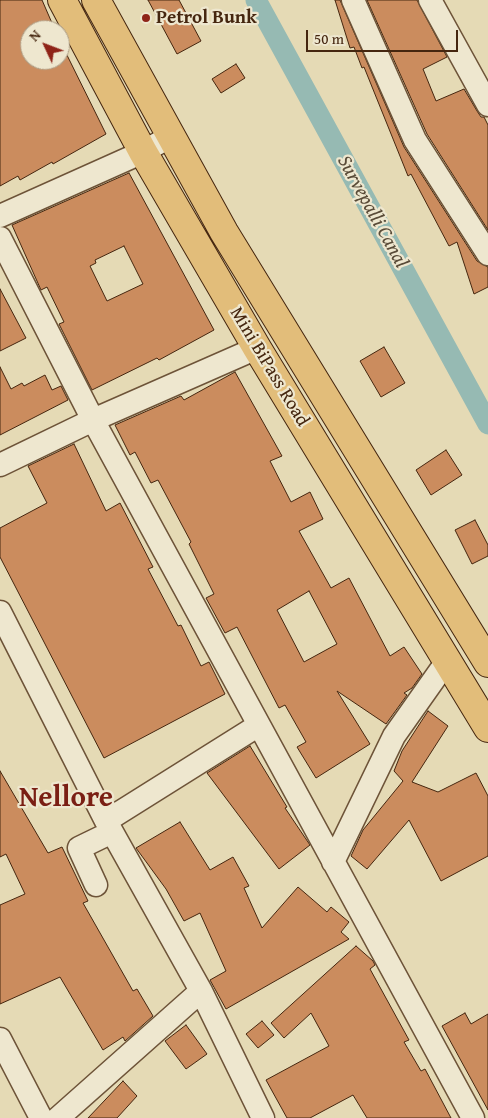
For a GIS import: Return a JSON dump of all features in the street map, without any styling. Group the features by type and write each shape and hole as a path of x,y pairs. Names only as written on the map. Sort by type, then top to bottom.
{"main road":[{"name":"Mini BiPass Road","path":"62,0 143,152 256,348 488,728"},
{"path":"96,0 224,232 488,663"}],"street":[{"path":"352,0 415,140 488,254"},
{"path":"430,0 488,105"},
{"path":"0,216 143,152 171,136"},
{"path":"0,238 93,420 473,1118"},
{"path":"0,465 93,420 256,348"},
{"path":"0,612 109,827 201,990 263,1118"},
{"path":"333,862 394,736 447,661"},
{"path":"96,885 79,848 259,724"},
{"path":"58,1118 201,990"},
{"path":"0,1040 41,1118"}],"building":[{"path":"0,0 42,0 51,20 20,20 20,70 70,70 70,61 106,134 53,164 52,162 20,180 18,176 0,186"},
{"path":"148,0 179,0 201,41 177,54"},
{"path":"335,0 340,0 404,147 477,261 488,267 488,287 474,294 457,242 449,246 411,174 408,176 364,67 362,68 354,47 350,48"},
{"path":"367,0 417,0 447,57 423,69 436,101 464,89 481,117 484,117 488,125 488,230 427,134"},
{"path":"236,64 245,78 221,93 212,79"},
{"path":"129,173 214,330 159,360 157,358 92,390 59,324 64,322 47,287 41,290 12,225","holes":["124,246 143,284 107,301 90,266 96,263 95,260"]},
{"path":"0,289 26,338 0,351"},
{"path":"384,347 405,383 381,397 360,361"},
{"path":"0,367 11,389 22,383 24,386 45,375 52,390 61,386 68,400 0,435"},
{"path":"235,372 282,456 270,461 291,502 310,492 323,519 299,531 331,588 349,578 390,656 404,647 422,674 412,688 404,693 407,695 386,724 337,691 370,744 316,778 297,747 306,742 285,705 279,708 237,627 225,633 206,598 214,594 189,544 191,542 158,480 151,483 135,452 130,455 115,425 181,396 184,400","holes":["309,591 337,644 304,662 277,610"]},
{"path":"74,444 106,511 120,503 153,567 148,569 178,626 181,625 201,666 209,662 225,694 104,758 0,557 0,528 47,503 28,466"},
{"path":"446,450 462,475 431,495 416,470"},
{"path":"475,520 488,545 488,556 472,564 455,530"},
{"path":"428,711 448,726 412,782 438,792 476,773 488,796 488,856 441,881 409,820 367,869 351,856 363,830 403,781 394,771 402,751"},
{"path":"250,746 287,807 285,808 310,845 279,869 207,773"},
{"path":"0,771 48,853 62,847 88,901 83,903 133,991 137,989 153,1016 125,1041 123,1037 103,1050 60,977 0,1004 0,905 25,894 6,854 0,857"},
{"path":"180,822 210,870 233,857 249,886 244,888 262,928 298,887 327,912 331,907 349,922 341,932 349,939 226,1009 210,980 226,971 200,913 184,921 166,889 136,848"},
{"path":"356,946 373,961 375,965 370,969 409,1040 404,1042 421,1071 425,1069 451,1118 367,1118 353,1095 310,1118 287,1118 266,1080 329,1046 311,1013 284,1038 271,1023"},
{"path":"465,1013 471,1024 488,1014 488,1110 442,1026"},
{"path":"262,1021 274,1035 258,1048 246,1034"},
{"path":"186,1025 207,1054 186,1069 165,1041"},
{"path":"123,1081 137,1096 117,1118 88,1118"}],"waterway":[{"name":"Survepalli Canal","path":"256,0 488,424"}],"place":[{"name":"Petrol Bunk","path":"146,18"}],"district":[{"name":"Nellore","path":"66,799"}]}
